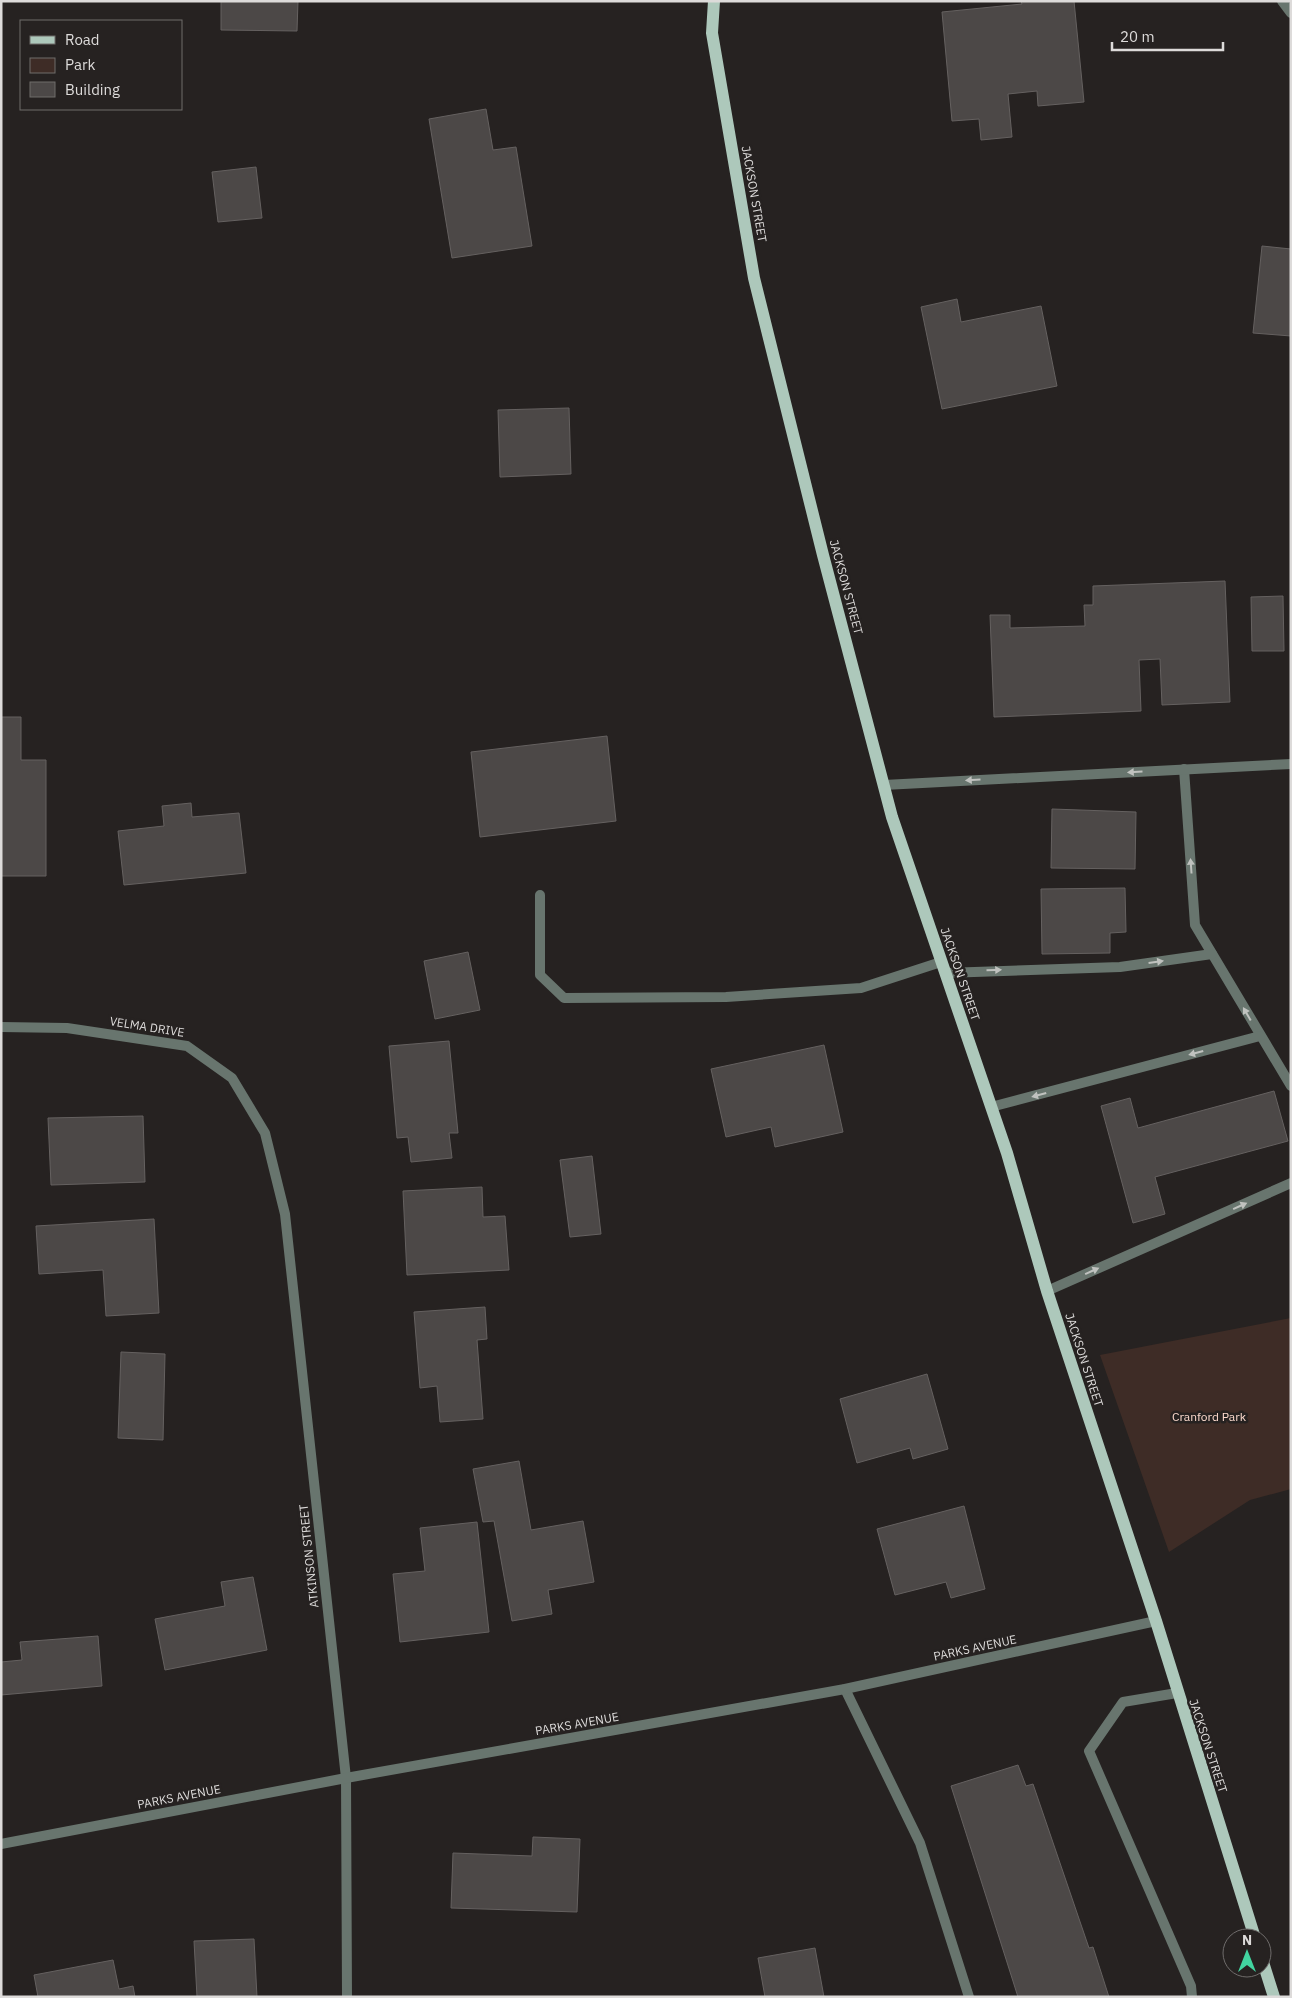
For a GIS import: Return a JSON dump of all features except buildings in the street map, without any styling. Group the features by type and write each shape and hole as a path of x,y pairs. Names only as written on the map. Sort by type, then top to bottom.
{"main road":[{"name":"JACKSON STREET","path":"714,1 712,33 754,278 823,555 892,817 991,1108 1047,1291 1156,1621 1252,1928"},
{"path":"1268,1978 1274,1997"}],"street":[{"path":"1282,1 1291,13"},
{"path":"884,785 1291,764"},
{"path":"1184,769 1195,925 1291,1086"},
{"path":"540,895 540,974 564,998 726,997 861,988 943,967 1120,967 1212,954"},
{"name":"VELMA DRIVE","path":"1,1027 67,1028 187,1046 232,1078 256,1119"},
{"path":"991,1108 1260,1036"},
{"name":"ATKINSON STREET","path":"256,1119 265,1133 285,1214 346,1778 348,1997"},
{"path":"1047,1291 1291,1183"},
{"name":"PARKS AVENUE","path":"1,1844 346,1778 845,1689 1156,1621"},
{"path":"845,1689 920,1843 969,1997"},
{"path":"1177,1693 1123,1702 1089,1750 1191,1986 1192,1997"}],"green space":[{"name":"Cranford Park","path":"1291,1318 1291,1489 1250,1500 1169,1552 1100,1355"}]}
